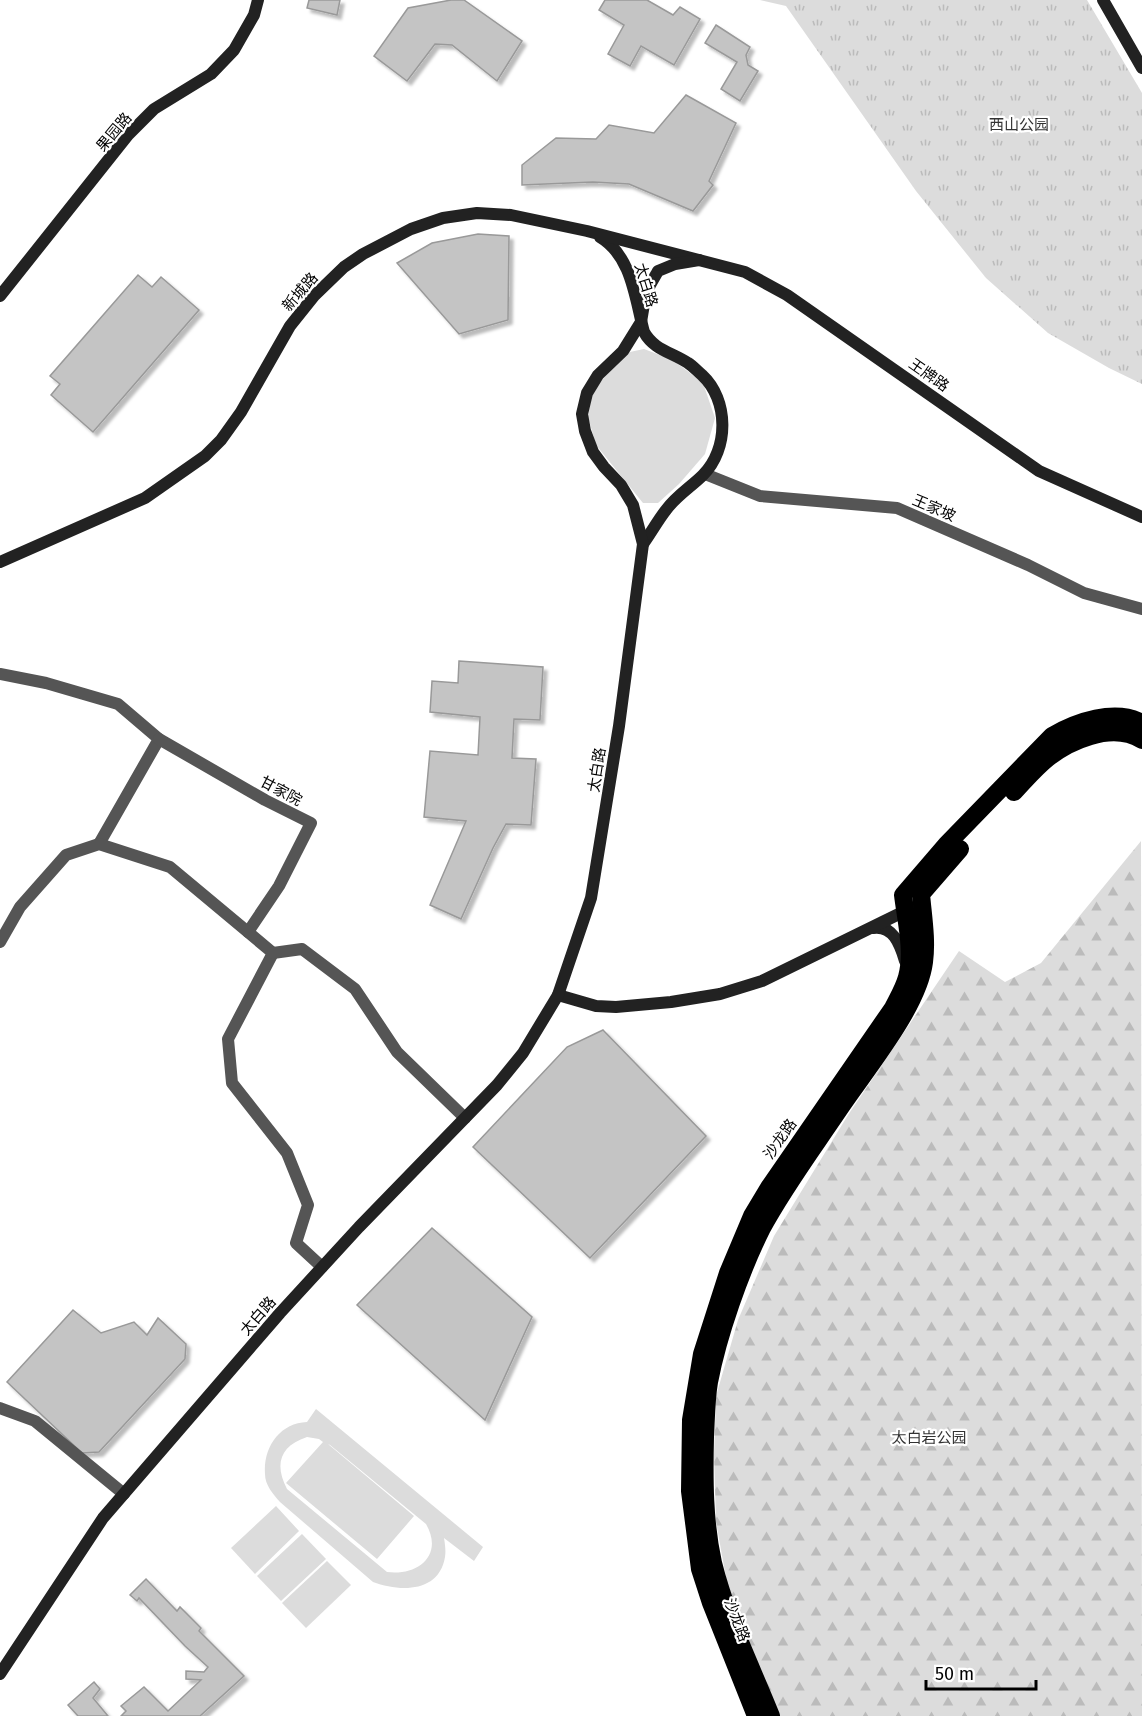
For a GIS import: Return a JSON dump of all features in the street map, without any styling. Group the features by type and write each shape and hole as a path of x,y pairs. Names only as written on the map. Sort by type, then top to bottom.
{"highway":[{"path":"910,900 954,837 1052,736 1067,728 1096,719 1125,718 1142,723"},
{"path":"910,900 1044,761 1078,740 1098,735 1117,733 1135,736 1142,740"},
{"name":"沙龙路","path":"756,1716 711,1603 698,1558 692,1510 690,1458 690,1420 694,1389 702,1354 728,1273 752,1216 770,1185 893,1008 907,975 910,900"},
{"name":"沙龙路","path":"771,1716 720,1587 710,1544 705,1486 706,1408 709,1384 724,1327 742,1273 763,1226 914,996 922,975 925,944 910,900"}],"main road":[{"name":"果园路","path":"0,297 128,135 154,109 211,74 234,50 254,15 258,0"},
{"path":"1103,0 1142,68"},
{"name":"新城路","path":"0,562 144,498 206,456 241,412 290,326 314,296 344,267 363,254 411,229 443,218 477,213 511,215 594,233 699,260"},
{"name":"太白路","path":"594,233 615,249 624,261 648,340 655,347 689,363 708,380 720,403 723,428 718,452 705,474 667,508 643,544"},
{"name":"太白路","path":"0,1674 82,1546 103,1518 322,1267 497,1085 523,1053 558,995 591,898 619,726 643,544 633,505 621,485 604,468 593,452 585,431 582,414 587,393 598,375 623,351 641,322 645,298 658,271 675,264 699,260"},
{"name":"王牌路","path":"699,260 745,272 787,295 1040,471 1142,517"},
{"path":"558,995 596,1006 616,1007 671,1002 720,994 762,981 869,928 910,900"},
{"path":"869,928 881,927 888,929 894,935 905,959 907,975"}],"street":[{"name":"王家坡","path":"705,474 760,496 897,508 1028,565 1084,593 1142,609"},
{"name":"甘家院","path":"0,674 46,683 118,704 159,740 311,823 279,886 248,932"},
{"path":"99,844 159,740"},
{"path":"0,942 20,907 66,855 99,844 170,867 273,953 302,949 355,989 398,1052 465,1118"},
{"path":"273,953 228,1039 232,1083 286,1153 308,1205 296,1243 322,1267"},
{"path":"0,1408 35,1421 124,1494"}],"green space":[{"name":"西山公园","path":"760,0 1087,0 1142,93 1142,384 1048,333 986,278 916,191 786,6"},
{"path":"644,349 673,360 703,383 715,418 705,454 679,484 658,503 643,503 596,445 588,417 592,392 625,353"},
{"name":"太白岩公园","path":"1141,841 1142,1716 778,1716 727,1583 716,1522 714,1454 716,1396 738,1320 774,1236 848,1115 959,951 1005,982 1041,963"},
{"path":"316,1409 483,1547 474,1561 444,1538 445,1555 441,1569 435,1578 427,1583 406,1588 373,1582 280,1502 266,1482 265,1464 275,1438 297,1423 307,1422","holes":["307,1437 323,1442 286,1483 377,1559 414,1516 328,1444 330,1445 426,1524 432,1545 430,1554 418,1567 409,1571 387,1572 287,1489 280,1464 285,1451 291,1445"]},
{"path":"276,1506 299,1531 255,1574 231,1548"},
{"path":"302,1534 326,1559 281,1601 257,1576"},
{"path":"327,1561 351,1585 306,1628 282,1603"}],"building":[{"path":"309,0 340,0 337,15 307,8"},
{"path":"451,0 464,0 522,41 497,81 452,45 435,44 407,81 374,56 408,8"},
{"path":"605,0 647,0 673,15 680,7 700,19 674,65 641,46 630,66 608,54 624,25 599,10"},
{"path":"716,25 750,47 746,55 748,65 758,71 740,101 721,89 737,62 705,43"},
{"path":"686,95 736,123 709,181 713,185 693,211 629,184 593,182 522,185 522,165 556,138 596,139 609,125 654,133"},
{"path":"478,234 509,236 508,320 459,334 397,263 432,243"},
{"path":"138,275 152,287 161,277 199,310 93,432 51,395 60,384 50,376"},
{"path":"459,661 543,667 540,720 514,719 512,758 536,759 531,825 506,824 461,919 430,905 466,821 424,817 430,751 478,755 480,717 430,712 432,681 458,683"},
{"path":"603,1030 706,1136 590,1258 473,1147 567,1047"},
{"path":"432,1228 532,1317 485,1420 357,1305"},
{"path":"73,1310 101,1333 134,1322 147,1335 158,1318 186,1344 185,1359 99,1452 82,1453 7,1382"},
{"path":"146,1579 177,1611 180,1607 201,1628 199,1631 244,1676 200,1716 121,1716 126,1711 121,1706 144,1687 168,1711 201,1680 186,1679 186,1671 204,1672 208,1667 139,1598 137,1601 130,1595"},
{"path":"94,1682 100,1689 93,1698 108,1716 78,1716 68,1705"}]}
